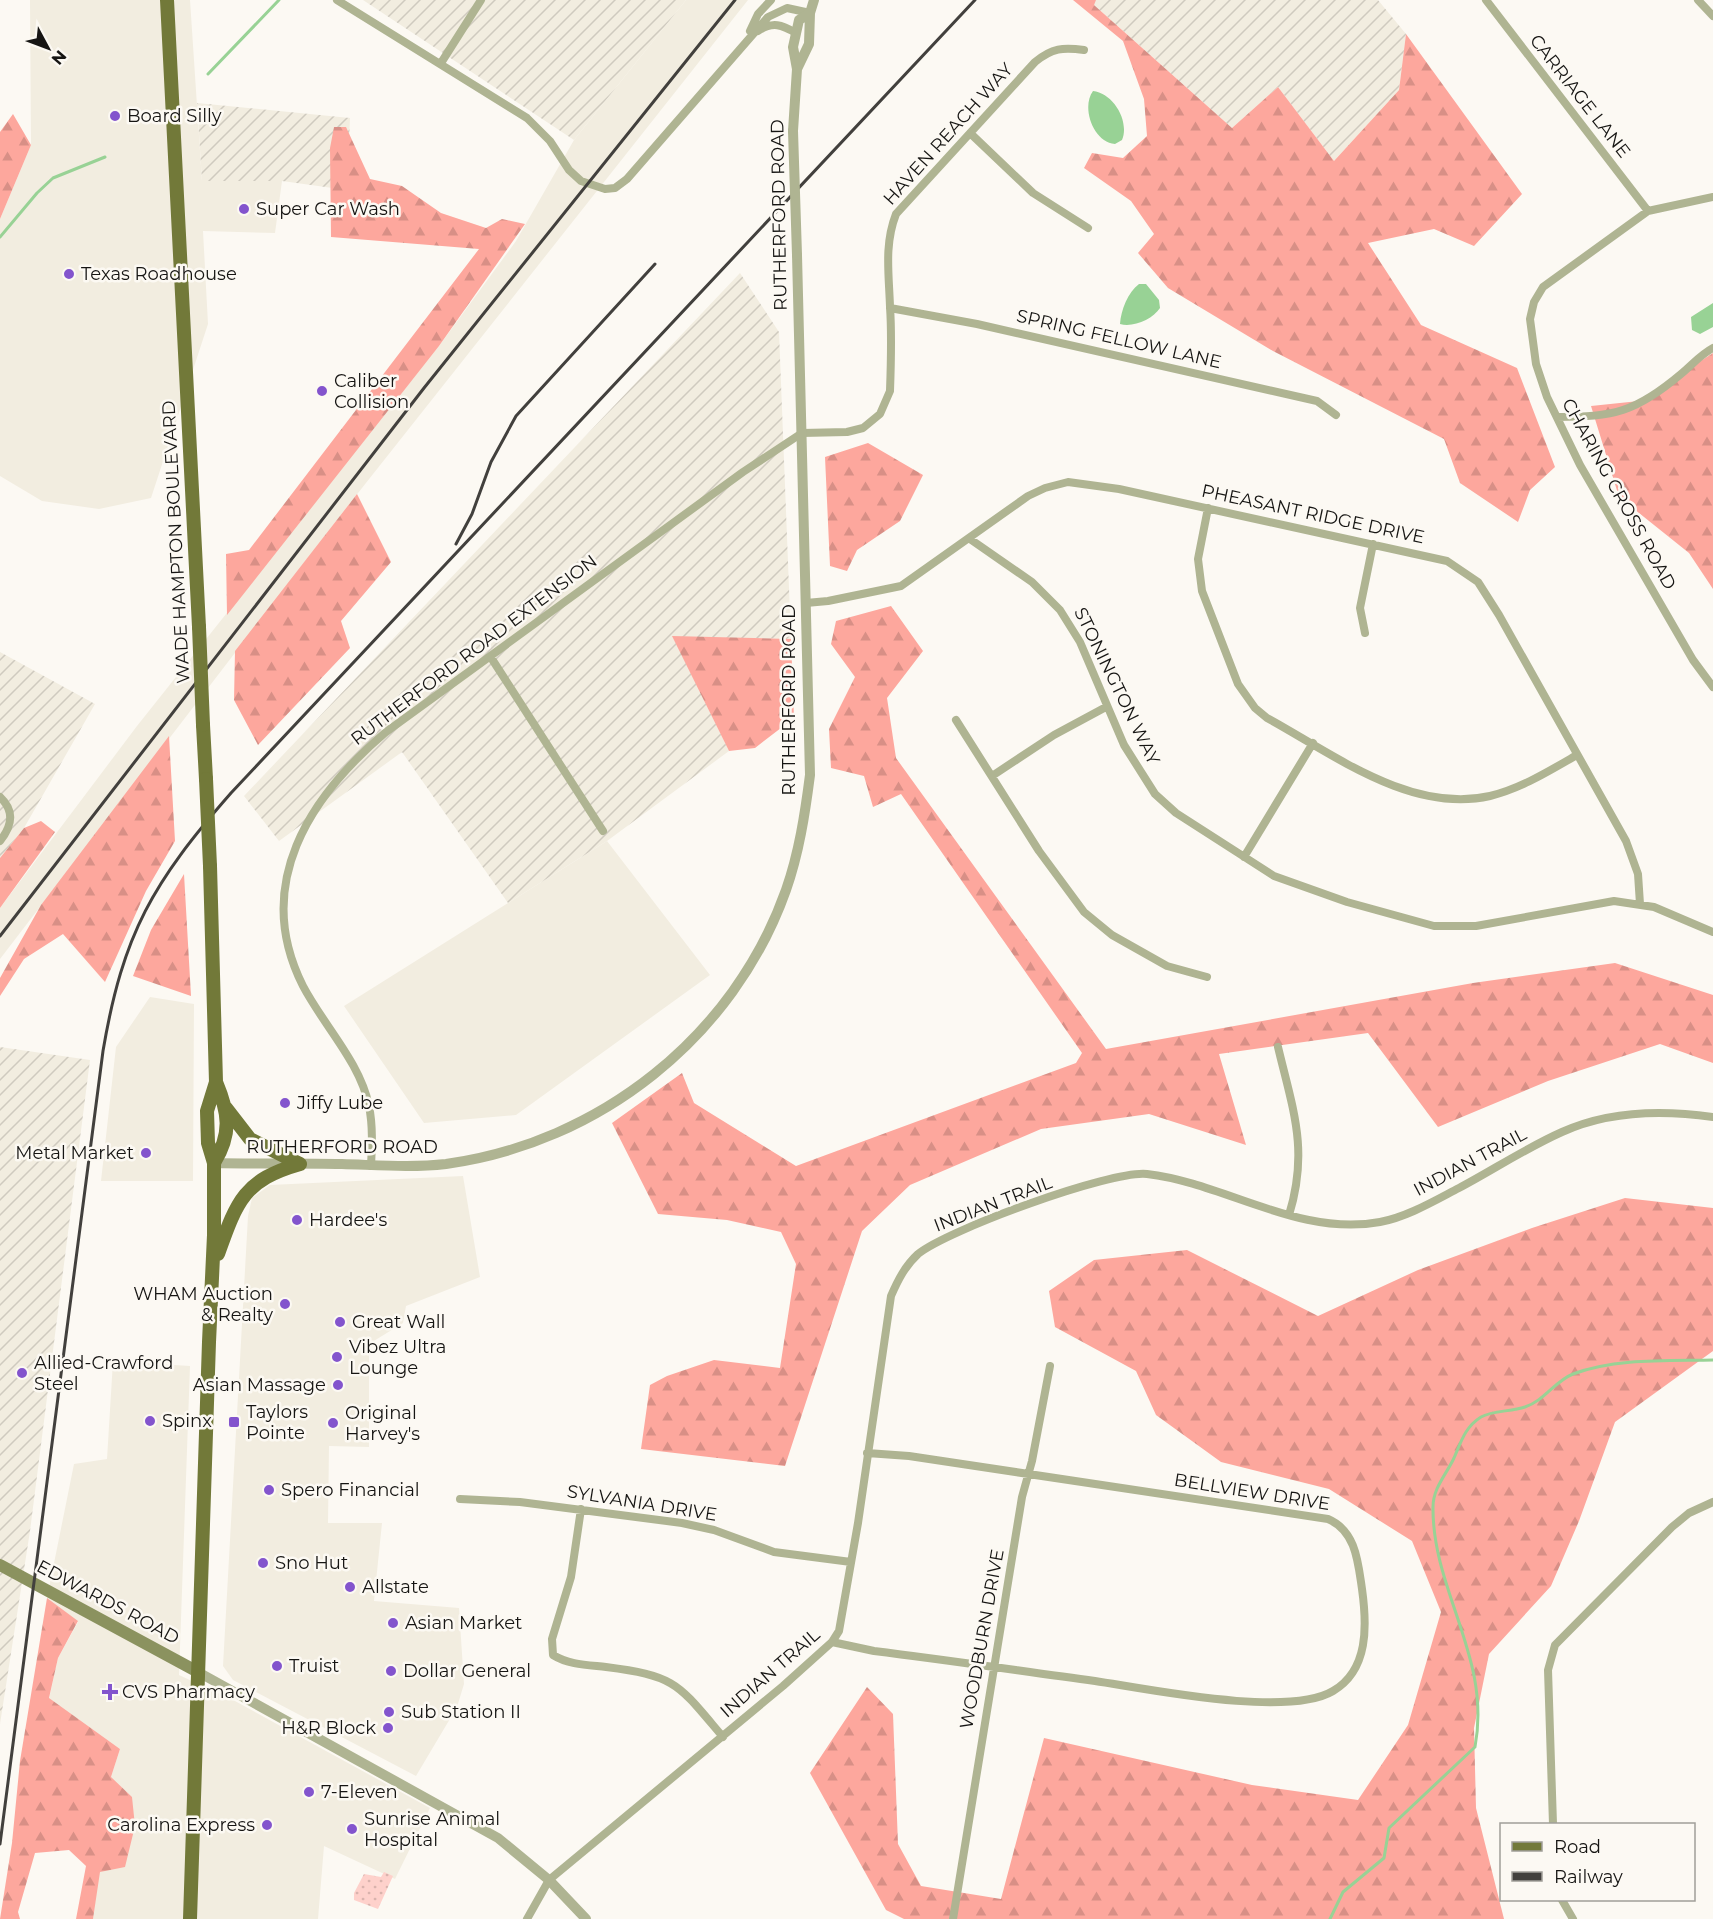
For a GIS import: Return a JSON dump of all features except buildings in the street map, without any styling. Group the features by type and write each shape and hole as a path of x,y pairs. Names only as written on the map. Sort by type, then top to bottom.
{"main road":[{"name":"WADE HAMPTON BOULEVARD","path":"167,0 210,866 216,1082 207,1111 208,1143 214,1163 213,1267 190,1919"},
{"name":"WADE HAMPTON BOULEVARD","path":"214,1163 225,1144 226,1108 216,1082"},
{"path":"226,1108 250,1139 300,1164"},
{"path":"213,1267 235,1210 247,1192 257,1182 274,1172 300,1164"},
{"name":"EDWARDS ROAD","path":"0,1565 198,1672"}],"street":[{"path":"337,0 526,118 550,141 569,170 581,182 594,188 609,189 627,179 746,39 768,17 781,9 810,13"},
{"path":"441,63 481,0"},
{"path":"746,39 758,14 771,0"},
{"name":"RUTHERFORD ROAD","path":"797,69 809,44 810,13 814,0"},
{"name":"CARRIAGE LANE","path":"1486,0 1648,211"},
{"path":"1698,0 1713,16"},
{"name":"RUTHERFORD ROAD","path":"214,1163 395,1167 447,1163 511,1150 555,1134 612,1105 648,1080 696,1036 727,1000 770,929 786,891 804,822 810,755 793,131 797,69 793,48 799,20 810,13"},
{"path":"746,39 771,24 780,24 796,33"},
{"name":"HAVEN REACH WAY","path":"802,433 855,430 873,422 880,414 890,391 891,308 887,256 889,232 896,214 1035,62 1049,51 1064,47 1084,50"},
{"path":"970,133 1033,193 1088,228"},
{"name":"CHARING CROSS ROAD","path":"1713,196 1648,211 1606,244 1550,281 1536,296 1530,319 1532,345 1540,381 1580,465 1693,660 1713,687"},
{"name":"SPRING FELLOW LANE","path":"891,308 978,324 1317,401 1336,415"},
{"path":"1557,417 1599,417 1624,411 1661,388 1713,348"},
{"name":"RUTHERFORD ROAD EXTENSION","path":"371,1166 371,1121 364,1090 305,989 290,954 284,914 288,872 308,819 344,770 386,732 739,475 802,433"},
{"name":"PHEASANT RIDGE DRIVE","path":"806,603 840,599 900,586 1028,496 1068,482 1086,482 1447,561 1478,582 1499,615 1633,858 1640,904"},
{"path":"1208,508 1198,559 1198,575 1231,670 1255,708 1267,718 1390,785 1419,795 1446,800 1480,797 1501,792 1538,777 1577,755"},
{"name":"STONINGTON WAY","path":"970,538 1032,582 1060,610 1080,642 1124,745 1155,794 1176,813 1274,876 1303,887 1434,926 1476,926 1614,901 1640,904 1713,932"},
{"path":"1365,633 1360,608 1373,544"},
{"path":"490,656 603,831"},
{"path":"992,776 1054,735 1106,707"},
{"path":"956,720 1039,851 1084,912 1112,935 1167,966 1207,977"},
{"path":"1244,857 1313,743"},
{"path":"0,796 11,813 10,826 0,841"},
{"path":"1278,1047 1300,1149 1298,1178 1288,1215"},
{"name":"INDIAN TRAIL","path":"549,1880 723,1737 832,1642 841,1625 891,1296 898,1279 913,1260 937,1242 987,1220 1082,1187 1132,1174 1160,1176 1307,1220 1343,1223 1388,1220 1447,1194 1577,1126 1634,1114 1713,1117"},
{"name":"WOODBURN DRIVE","path":"953,1919 1022,1497 1029,1475 1050,1366"},
{"name":"BELLVIEW DRIVE","path":"832,1642 874,1651 1216,1697 1303,1701 1326,1695 1342,1685 1357,1664 1365,1640 1365,1611 1353,1545 1348,1535 1335,1522 1309,1515 909,1456 867,1453"},
{"name":"SYLVANIA DRIVE","path":"460,1499 581,1509 682,1523 714,1530 774,1552 851,1562"},
{"path":"1553,1823 1548,1670 1555,1645 1672,1527 1689,1513 1713,1502"},
{"path":"581,1509 572,1577 552,1639 553,1655 570,1662 635,1671 665,1678 686,1693 723,1737"},
{"path":"198,1672 475,1824 525,1858 586,1919"},
{"path":"527,1919 549,1880"},
{"path":"1563,1901 1573,1919"}],"shaded area":[{"path":"30,0 190,0 202,181 282,181 275,233 203,231 208,324 151,498 99,509 42,501 0,476 0,219 31,145"},
{"path":"363,0 686,0 574,140"},
{"path":"686,0 748,0 343,512 0,959 0,908 137,726 439,346 516,241 574,140"},
{"path":"1096,0 1378,0 1406,34 1399,90 1334,161 1278,87 1232,128 1093,4"},
{"path":"1093,91 1113,102 1122,117 1124,133 1122,140 1115,144 1101,137 1091,123 1088,106"},
{"path":"197,103 350,118 347,190 282,181 202,181"},
{"path":"740,273 779,332 791,639 673,637 729,751 607,841 508,903 402,752 279,841 244,796"},
{"path":"1139,284 1146,284 1159,300 1160,308 1153,316 1142,322 1131,325 1120,324 1126,302"},
{"path":"1713,303 1713,327 1700,334 1692,330 1691,317"},
{"path":"0,652 95,704 24,828 0,858"},
{"path":"607,841 710,975 516,1115 424,1123 344,1006"},
{"path":"150,997 194,1004 193,1181 101,1181 116,1047"},
{"path":"0,1047 90,1060 30,1531 0,1724"},
{"path":"463,1176 480,1277 406,1306 403,1323 369,1344 369,1447 329,1446 328,1523 382,1523 374,1601 459,1608 464,1684 457,1707 416,1776 233,1680 223,1666 248,1216 252,1198 270,1185"},
{"path":"113,1361 190,1366 179,1675 235,1701 430,1808 395,1879 324,1846 318,1919 93,1919 111,1777 120,1749 49,1699 58,1658 78,1622 47,1598 74,1464 107,1459"},
{"path":"384,1872 393,1876 378,1909 354,1900 354,1893 364,1874 381,1877"}],"green space":[{"path":"1073,0 1096,0 1094,5 1232,128 1278,87 1334,161 1399,90 1406,34 1522,194 1474,246 1434,229 1368,243 1421,325 1517,368 1555,467 1530,490 1518,522 1460,483 1444,439 1273,351 1168,288 1138,253 1154,234 1131,201 1084,168 1092,153 1123,158 1147,136 1144,99 1123,41"},
{"path":"13,114 31,145 0,219 0,132"},
{"path":"334,127 346,127 370,179 402,186 441,213 486,228 502,219 525,224 439,346 227,615 226,554 249,550 479,249 331,237 330,148"},
{"path":"1713,353 1713,589 1689,553 1619,497 1591,406 1639,401"},
{"path":"868,443 923,475 900,521 857,550 847,571 830,566 825,457"},
{"path":"357,494 391,562 341,621 350,648 258,745 234,700 235,651"},
{"path":"891,606 923,651 887,698 896,758 1106,1049 1473,983 1615,963 1713,995 1713,1063 1660,1044 1548,1081 1438,1127 1368,1033 1219,1054 1246,1145 1149,1114 1041,1129 910,1185 862,1231 785,1466 641,1449 650,1385 667,1376 714,1360 780,1368 796,1264 781,1232 727,1220 658,1214 612,1123 682,1073 694,1103 796,1166 1076,1063 1082,1053 901,794 873,807 864,776 831,768 829,729 855,677 831,644 836,621"},
{"path":"672,636 791,639 794,718 755,748 729,751"},
{"path":"169,736 175,841 146,891 105,982 63,934 24,959 0,996 0,978 41,905"},
{"path":"41,821 55,832 0,908 0,858 24,828"},
{"path":"184,874 191,996 133,976 151,930"},
{"path":"1625,1198 1713,1208 1713,1351 1615,1422 1579,1521 1551,1586 1489,1654 1474,1728 1476,1808 1504,1919 904,1919 886,1910 810,1773 867,1687 893,1714 898,1844 921,1886 1001,1899 1044,1738 1252,1785 1358,1800 1408,1725 1441,1612 1412,1541 1329,1489 1221,1462 1156,1415 1136,1371 1055,1327 1049,1291 1094,1260 1187,1250 1318,1316 1418,1270 1532,1228"},
{"path":"47,1598 78,1621 58,1658 49,1698 120,1749 111,1777 132,1797 135,1826 125,1867 100,1872 93,1919 76,1919 86,1866 69,1850 35,1853 18,1912 20,1919 0,1919 12,1843 20,1761"}],"waterway":[{"path":"208,74 279,0"},
{"path":"0,237 37,193 53,178 105,157"},
{"path":"1330,1919 1343,1892 1384,1858 1389,1828 1475,1747 1478,1715 1475,1684 1469,1654 1435,1538 1433,1507 1438,1488 1467,1430 1481,1417 1520,1409 1532,1404 1567,1377 1590,1369 1642,1361 1713,1360"}],"railway":[{"path":"0,936 424,388 735,0"},
{"path":"0,1844 103,1051 120,973 145,911 181,854 231,793 975,0"},
{"path":"456,544 472,514 491,462 516,416 655,264"}],"place":[{"name":"Board Silly","path":"115,116"},
{"name":"Super Car Wash","path":"244,209"},
{"name":"Texas Roadhouse","path":"69,274"},
{"name":"Caliber Collision","path":"322,391"},
{"name":"Jiffy Lube","path":"285,1103"},
{"name":"Metal Market","path":"146,1153"},
{"name":"Hardee's","path":"297,1220"},
{"name":"WHAM Auction & Realty","path":"285,1304"},
{"name":"Great Wall","path":"340,1322"},
{"name":"Vibez Ultra Lounge","path":"337,1357"},
{"name":"Allied-Crawford Steel","path":"22,1373"},
{"name":"Asian Massage","path":"338,1385"},
{"name":"Spinx","path":"150,1421"},
{"name":"Taylors Pointe","path":"234,1422"},
{"name":"Original Harvey's","path":"333,1423"},
{"name":"Spero Financial","path":"269,1490"},
{"name":"Sno Hut","path":"263,1563"},
{"name":"Allstate","path":"350,1587"},
{"name":"Asian Market","path":"393,1623"},
{"name":"Truist","path":"277,1666"},
{"name":"Dollar General","path":"391,1671"},
{"name":"CVS Pharmacy","path":"110,1692"},
{"name":"Sub Station II","path":"389,1712"},
{"name":"H&R Block","path":"388,1728"},
{"name":"7-Eleven","path":"309,1792"},
{"name":"Carolina Express","path":"267,1825"},
{"name":"Sunrise Animal Hospital","path":"352,1829"}]}
